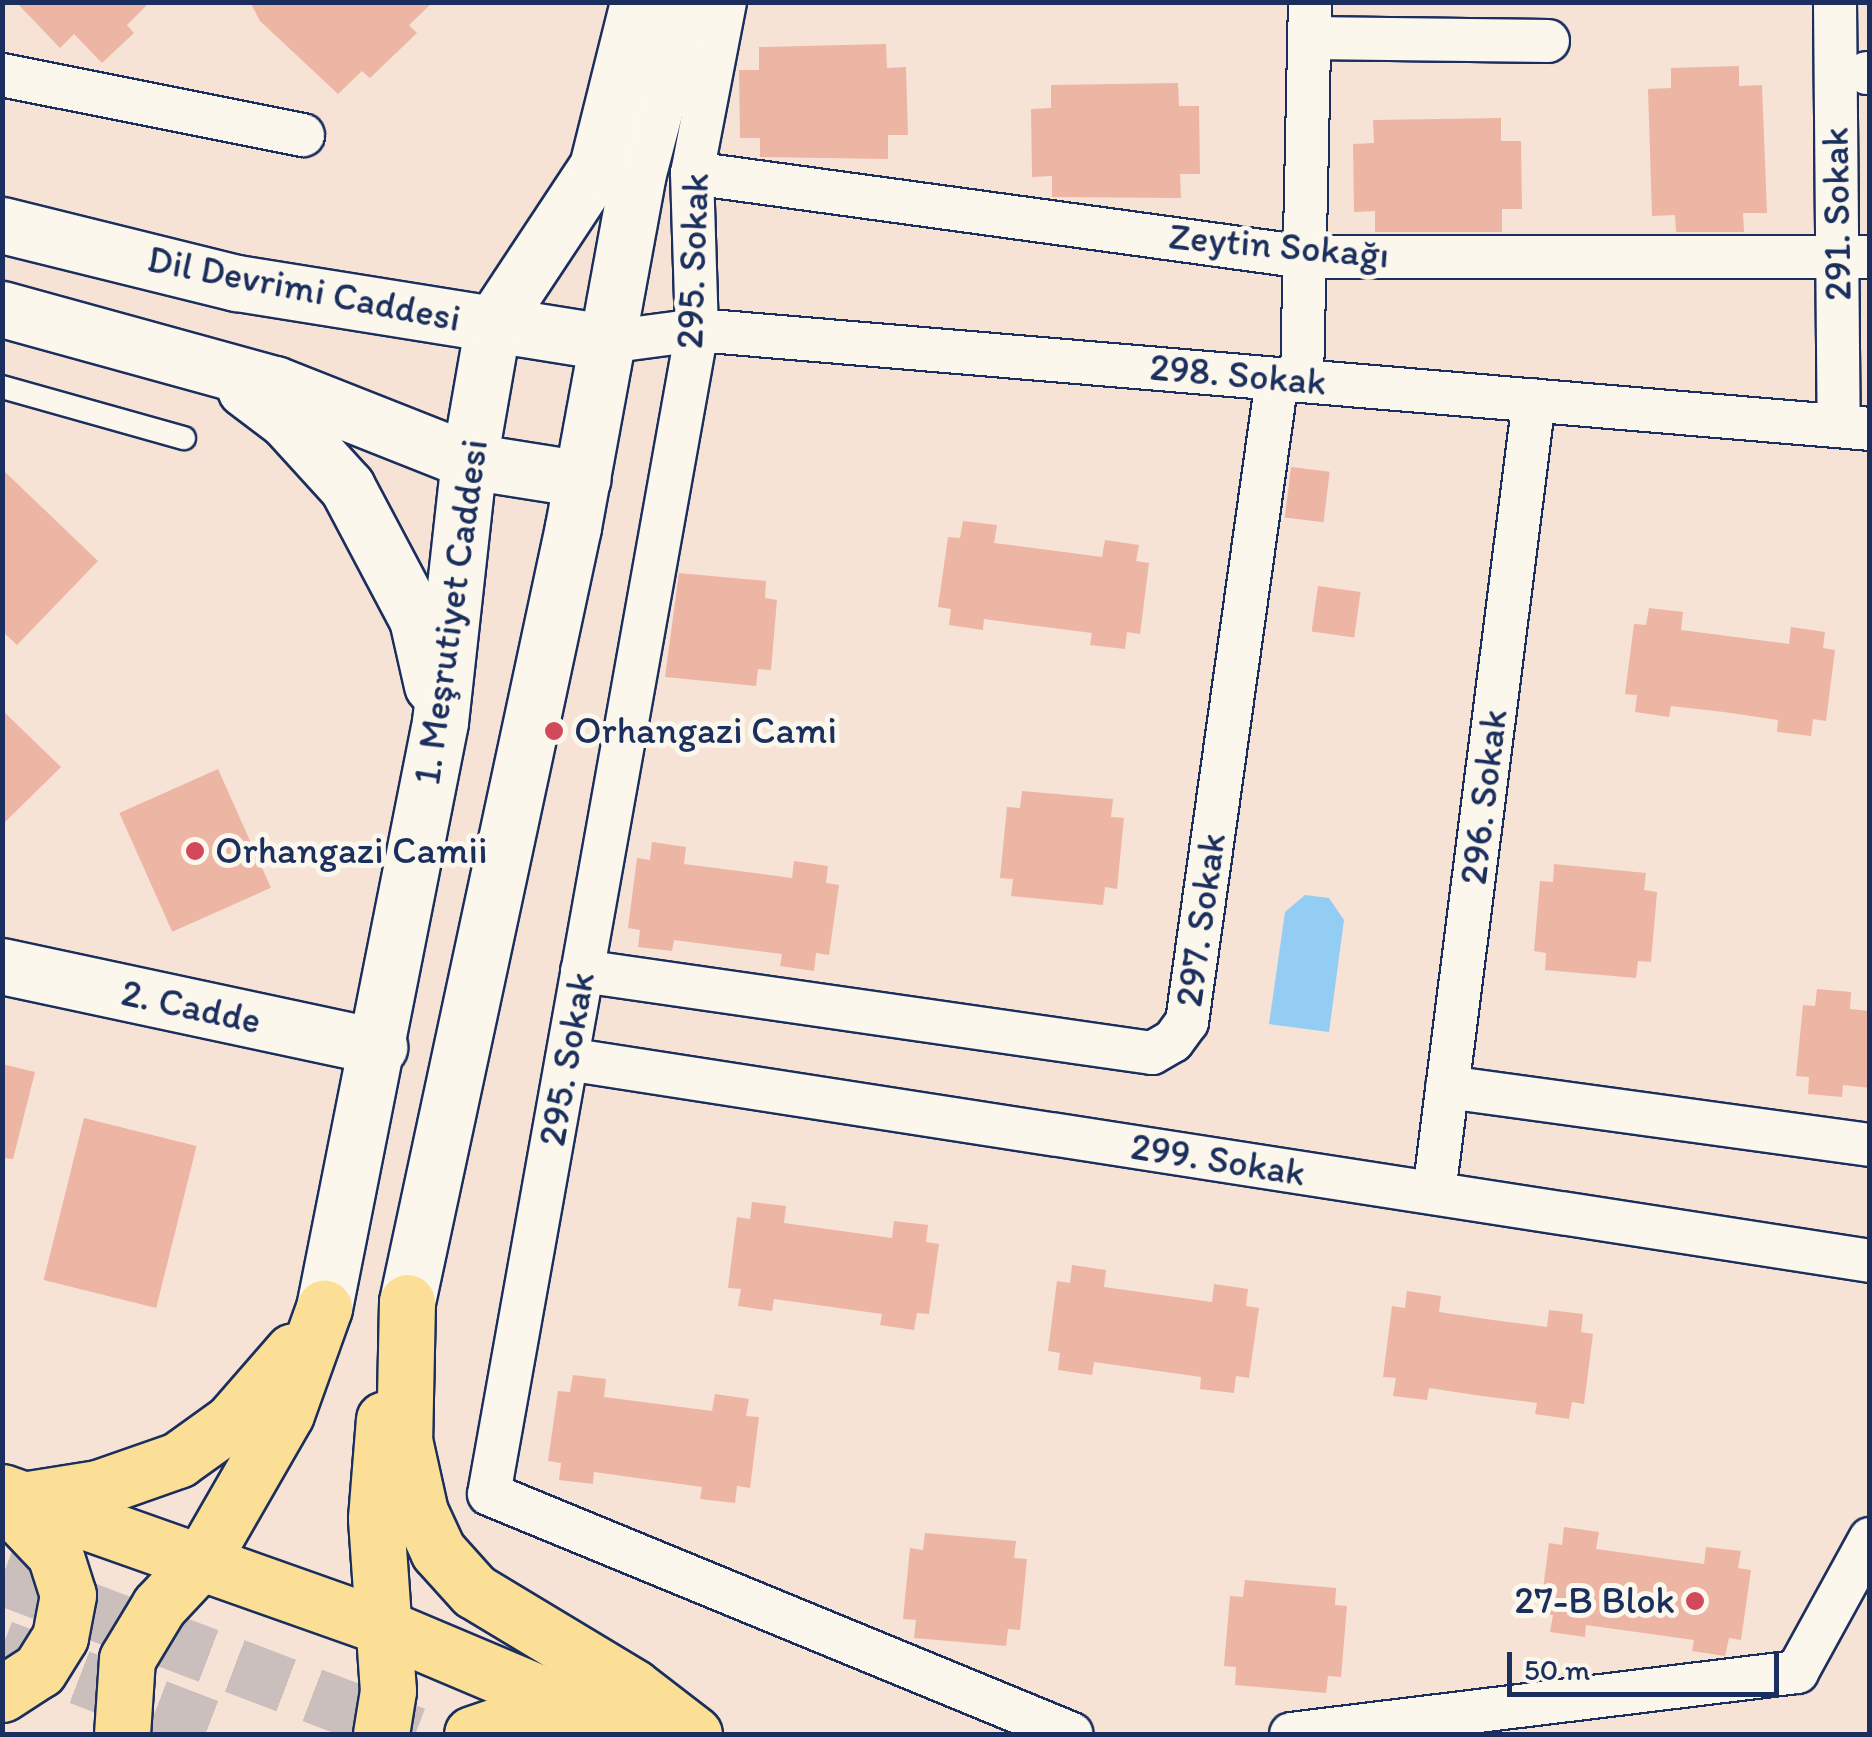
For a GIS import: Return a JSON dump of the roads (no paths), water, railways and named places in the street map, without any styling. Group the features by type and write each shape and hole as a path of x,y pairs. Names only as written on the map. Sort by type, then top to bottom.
{"highway":[{"path":"381,1734 388,1692 376,1518 381,1436 407,1302"},
{"path":"407,1302 404,1440 420,1512 438,1551 474,1591 634,1687 694,1734"},
{"path":"10,1496 98,1488 178,1460 263,1389 324,1308"},
{"path":"122,1734 127,1660 159,1606 202,1560 286,1414 324,1308"},
{"path":"10,1496 202,1560 381,1626 620,1727"},
{"path":"2,1694 40,1670 60,1637 68,1596 55,1554 10,1496"},
{"path":"472,1734 528,1715 620,1727"}],"main road":[{"name":"1. Meşrutiyet Caddesi","path":"324,1308 379,1048 440,722 469,461 493,324 597,167 638,2"},
{"path":"407,1302 583,479 637,177 684,2"},
{"name":"Dil Devrimi Caddesi","path":"2,225 237,282 608,342"},
{"path":"2,309 214,366 469,461 583,479"},
{"path":"214,366 286,420 347,487 417,620 440,722"},
{"name":"2. Cadde","path":"2,966 379,1048"}],"street":[{"name":"295. Sokak","path":"725,2 692,173 696,330 489,1494 1072,1734"},
{"name":"291. Sokak","path":"1835,2 1853,257 1854,428"},
{"path":"1310,20 1548,40"},
{"name":"297. Sokak","path":"582,971 1152,1054 1173,1041 1188,1022 1290,380 1305,257 1310,20"},
{"path":"2,76 303,135"},
{"name":"Zeytin Sokağı","path":"692,173 1305,257 1853,257"},
{"name":"298. Sokak","path":"608,342 696,330 1854,428"},
{"name":"296. Sokak","path":"1434,1194 1534,400"},
{"name":"299. Sokak","path":"566,1059 1870,1261"},
{"path":"1447,1087 1870,1145"},
{"path":"1291,1734 1797,1672 1870,1539"}],"lane":[{"path":"2,386 184,438"}],"water":[{"path":"1305,895 1329,898 1344,920 1329,1032 1269,1024 1285,912"}],"tunnel":[{"path":"2,1577 415,1734"},
{"path":"2,1647 229,1734"}],"place":[{"name":"Orhangazi Cami","path":"554,731"},
{"name":"Orhangazi Camii","path":"195,851"},
{"name":"27-B Blok","path":"1695,1601"}]}
